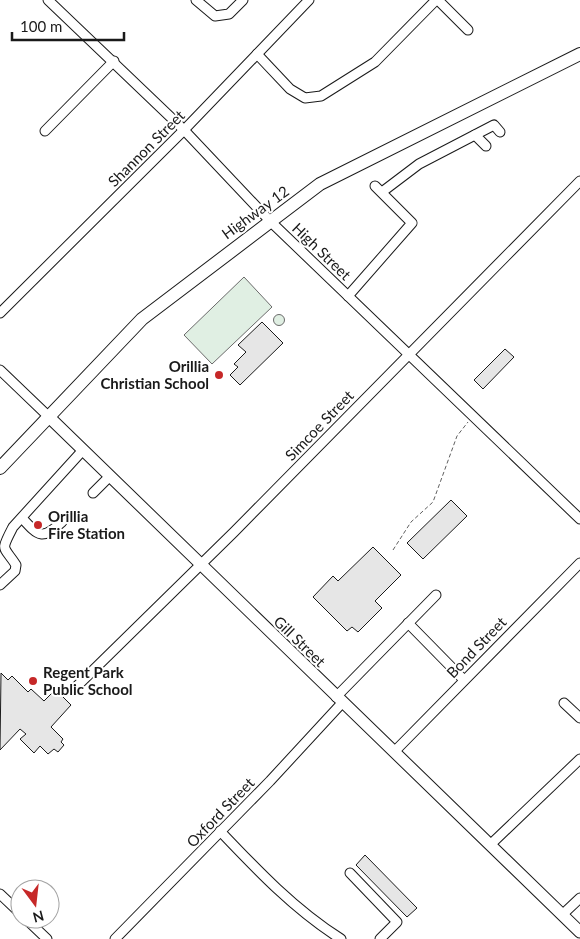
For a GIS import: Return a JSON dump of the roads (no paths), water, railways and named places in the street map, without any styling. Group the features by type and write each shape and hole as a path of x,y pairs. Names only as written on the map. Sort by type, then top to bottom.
{"highway":[{"name":"Highway 12","path":"0,468 142,319 320,184 580,54"}],"main road":[{"name":"Gill Street","path":"48,416 339,700 562,915 578,927"}],"street":[{"name":"High Street","path":"48,0 184,130 270,221 580,519"},
{"path":"196,0 216,16 229,14 243,0"},
{"name":"Shannon Street","path":"0,313 184,130 309,0"},
{"path":"257,54 290,89 305,98 321,96 375,62 437,0 468,30"},
{"path":"45,131 114,62"},
{"path":"348,296 412,223 378,189 419,164 494,125 500,132"},
{"path":"475,135 486,146"},
{"name":"Simcoe Street","path":"76,687 234,532 580,181"},
{"name":"Gill Street","path":"0,370 48,416"},
{"path":"0,585 15,571 16,566 5,554 3,549 4,542 22,518 83,450"},
{"path":"93,493 110,476"},
{"path":"22,518 36,534 42,535 49,533 62,522"},
{"name":"Bond Street","path":"394,752 580,563"},
{"name":"Oxford Street","path":"115,939 220,831 408,623 436,595"},
{"path":"408,623 464,680"},
{"path":"564,703 580,718"},
{"path":"490,845 580,759"},
{"path":"220,831 255,868 315,923 340,939"},
{"path":"350,873 397,922 380,939"},
{"path":"0,894 10,904"},
{"path":"562,915 580,898"},
{"path":"36,929 47,939"}],"place":[{"name":"Orillia Christian School","path":"219,375"},
{"name":"Orillia Fire Station","path":"38,525"},
{"name":"Regent Park Public School","path":"33,681"}]}
